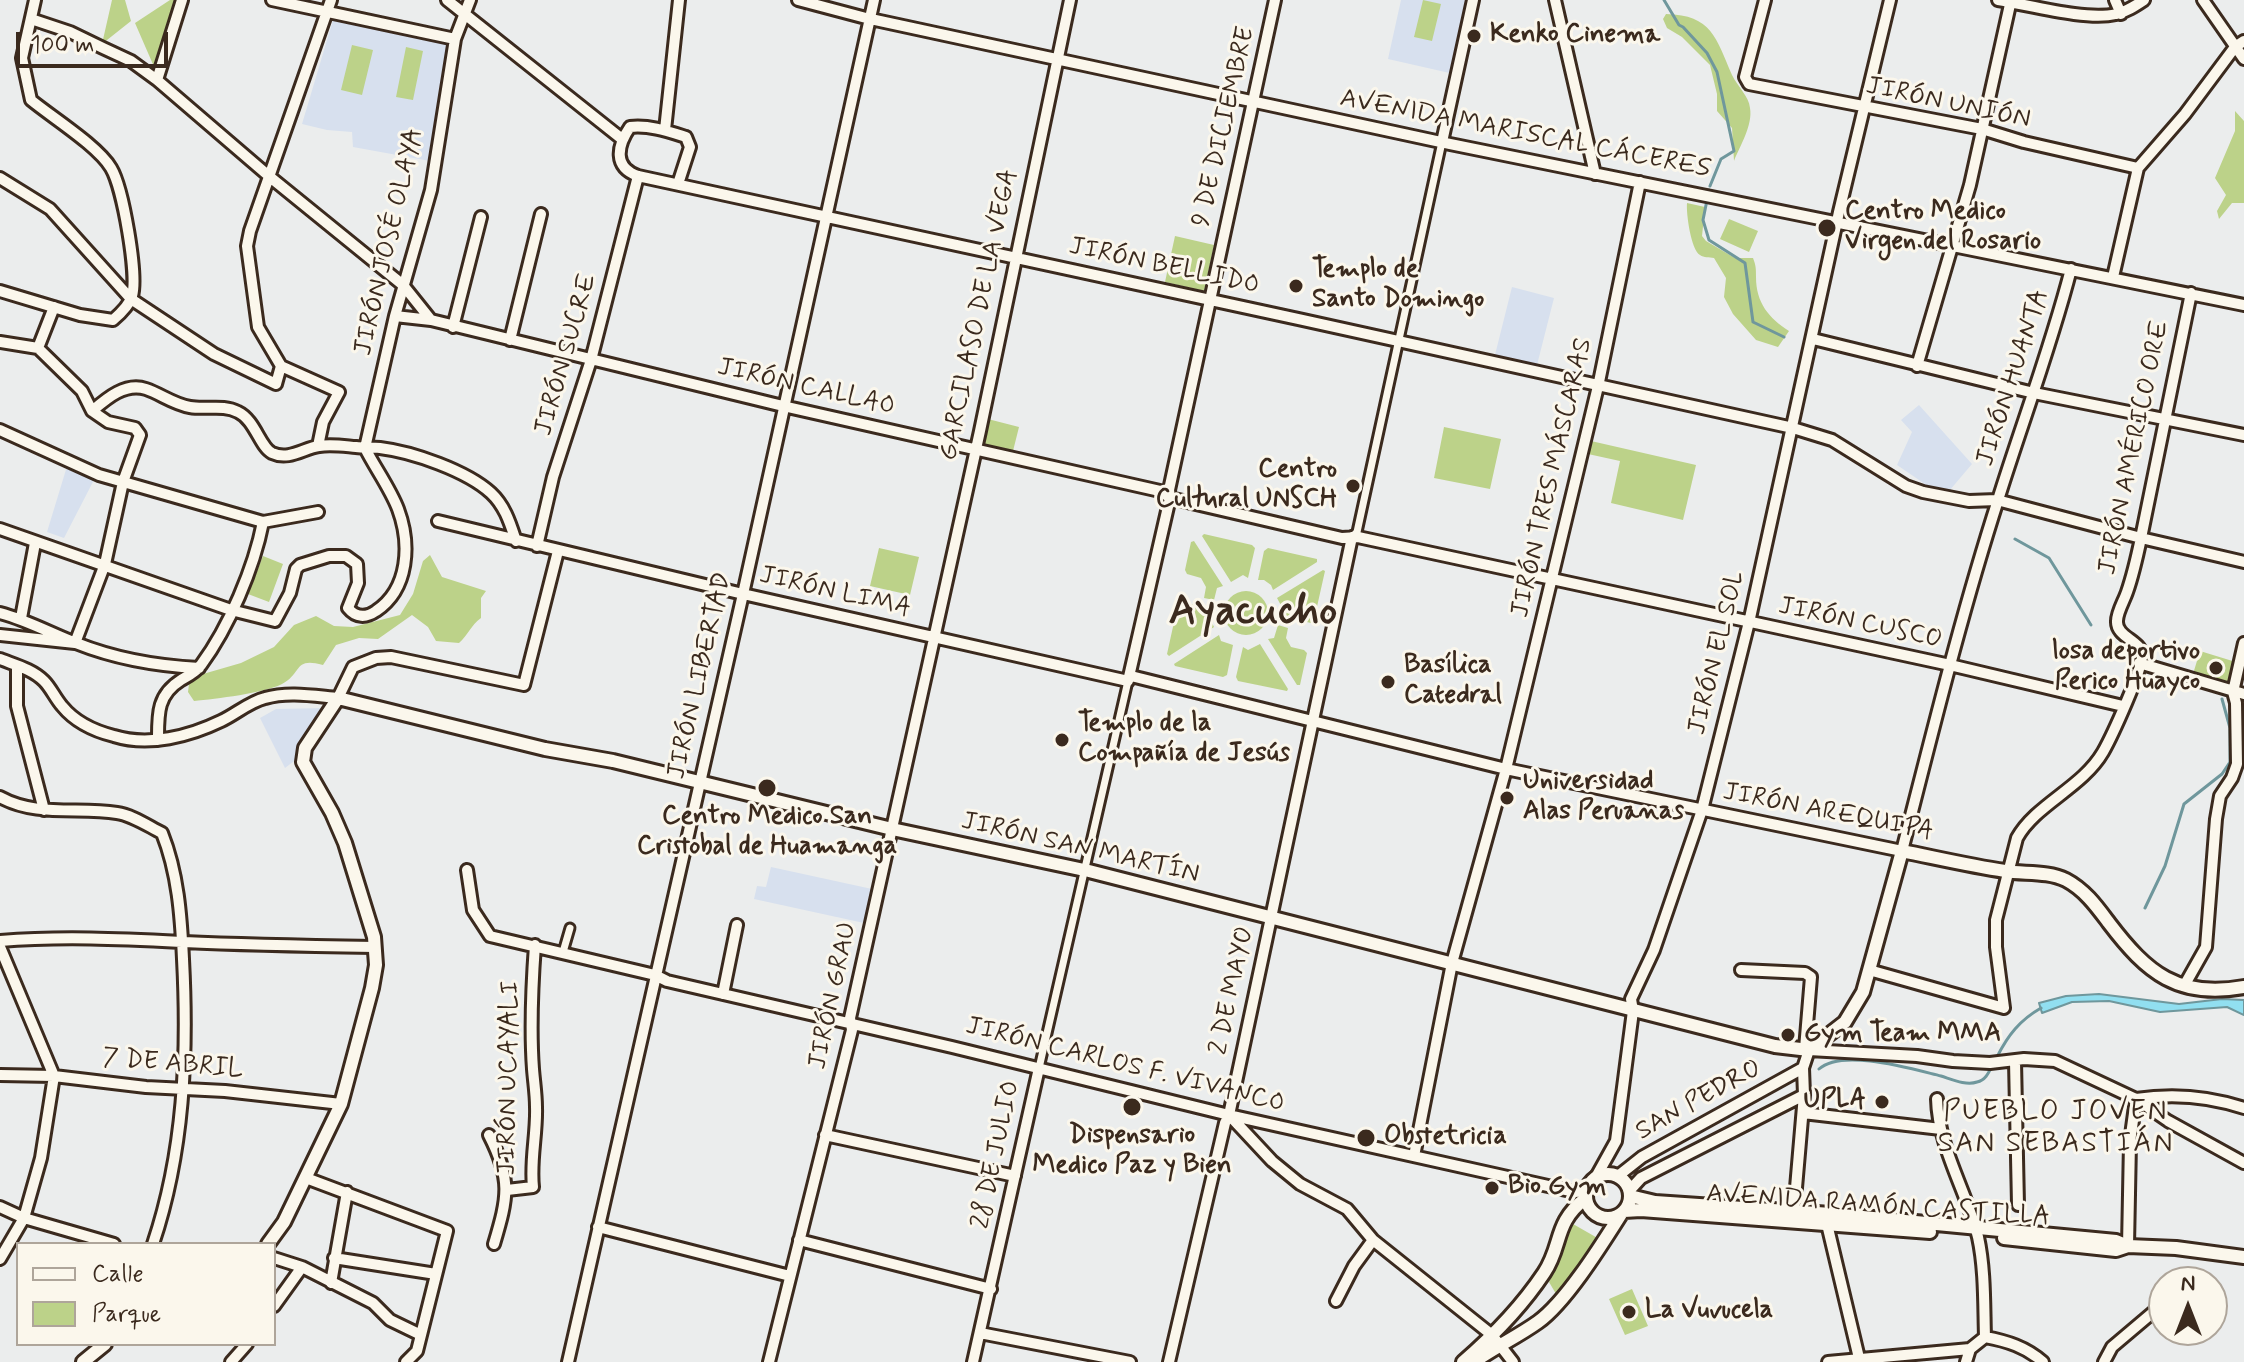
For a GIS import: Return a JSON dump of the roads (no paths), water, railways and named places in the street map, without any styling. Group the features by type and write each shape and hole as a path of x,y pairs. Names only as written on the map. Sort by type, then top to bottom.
{"street":[{"path":"0,291 113,320 131,299 134,279 113,170 96,149 31,100 22,58 35,0"},
{"path":"157,80 182,0"},
{"path":"272,0 455,39"},
{"path":"318,446 323,422 339,392 281,366 258,327 247,246 331,0"},
{"path":"447,0 622,139"},
{"name":"JIRÓN JOSÉ OLAYA","path":"365,448 395,316 431,190 455,39 470,0"},
{"path":"665,130 679,0"},
{"name":"AVENIDA MARISCAL CÁCERES","path":"798,0 870,19 1442,142 2244,305"},
{"name":"JIRÓN LIBERTAD","path":"568,1362 874,0"},
{"name":"GARCILASO DE LA VEGA","path":"934,638 1070,0"},
{"name":"9 DE DICIEMBRE","path":"1130,679 1275,0"},
{"path":"1352,537 1357,532 1473,0"},
{"path":"1555,0 1595,174"},
{"name":"JIRÓN UNIÓN","path":"1765,0 1745,77 1748,84 1982,129 2024,142 2138,168"},
{"name":"JIRÓN EL SOL","path":"1596,1177 1616,1141 1633,1011 1631,999 1654,950 1702,810 1749,622 1890,0"},
{"path":"1998,0 2090,15 2121,14 2144,0"},
{"path":"2115,0 2121,14"},
{"path":"2203,0 2240,44 2244,59"},
{"path":"1917,366 1953,248 2011,1"},
{"path":"31,19 70,32 117,55 157,80 403,285 431,320"},
{"path":"2113,277 2138,168 2240,44"},
{"path":"638,176 626,172 621,164 622,139 630,127 665,130 686,137 690,147 678,184"},
{"name":"JIRÓN BELLIDO","path":"638,176 1793,428 1832,440 1906,486 1923,492 1969,501 1997,500 2244,562"},
{"name":"JIRÓN SUCRE","path":"537,546 553,477 591,360 638,176"},
{"path":"0,178 50,209 131,299 214,354 276,384 281,366"},
{"name":"JIRÓN TRES MÁSCARAS","path":"1414,1156 1452,963 1506,769 1552,579 1598,385 1640,182"},
{"path":"510,340 541,214"},
{"path":"453,327 481,217"},
{"name":"JIRÓN HUANTA","path":"1902,851 1997,500 2034,393 2071,269"},
{"name":"JIRÓN AMÉRICO ORE","path":"2139,663 2142,653 2120,632 2117,625 2141,538 2191,293"},
{"path":"38,348 54,307"},
{"name":"JIRÓN CALLAO","path":"395,316 431,320 783,406 1160,491 1170,498 1342,538 1352,537"},
{"path":"1813,339 2034,393 2244,435"},
{"path":"0,342 38,348 82,391 92,411 108,422 135,428 140,435 123,482 105,564 75,643"},
{"path":"92,411 110,395 125,389 144,387 169,402 193,408 218,407 238,412 254,426 267,449 273,453 296,454 318,446 379,448 463,472 493,494 507,513 516,541"},
{"path":"0,430 99,475 263,522 318,512"},
{"path":"0,529 231,610 275,621 300,565 329,556 346,556 357,564 358,583 348,608 362,616 377,611 391,597 400,584 405,562 399,509 365,448"},
{"name":"JIRÓN LIMA","path":"438,521 934,638 1312,720"},
{"path":"158,740 158,708 164,695 173,685 199,668 248,572 263,522"},
{"name":"JIRÓN CUSCO","path":"1352,537 1950,665 2123,706"},
{"name":"2 DE MAYO","path":"1169,1362 1229,1115 1352,537"},
{"path":"21,618 35,543"},
{"path":"269,1242 284,1222 341,1104 376,965 374,937 345,843 303,762 305,748 338,698 353,667 376,658 422,663 524,685 558,551"},
{"path":"0,613 21,618 75,643"},
{"path":"0,635 75,643 159,666 199,668"},
{"name":"JIRÓN GRAU","path":"769,1362 847,1051 852,1024 850,1018 934,638"},
{"path":"2244,643 2236,698 2237,764 2220,796 2216,819 2206,947 2184,986 2244,987"},
{"path":"0,659 33,672 44,681 70,715 97,731 118,738 158,740 203,728 266,697 297,694 338,698"},
{"path":"1869,970 2004,1008 1996,947 1996,920 2017,838 2023,827 2079,782 2103,752 2139,663 2238,693"},
{"path":"17,666 17,706 44,810"},
{"name":"28 DE JULIO","path":"973,1362 1130,679"},
{"name":"JIRÓN SAN MARTÍN","path":"338,698 892,829 1084,870 1752,1042 1807,1049"},
{"name":"JIRÓN AREQUIPA","path":"1312,720 1506,769 2008,872 2046,874 2065,879 2082,890 2098,907 2149,969 2168,981 2184,986"},
{"path":"0,797 44,810 120,813 162,833 172,858 186,1008 183,1089 176,1156 154,1242"},
{"path":"1807,1049 1845,1022 1863,992 1902,851"},
{"name":"JIRÓN UCAYALI","path":"467,870 473,910 484,930 499,939 655,975"},
{"path":"723,994 737,925"},
{"path":"563,952 570,928"},
{"path":"0,1259 24,1218 41,1158 54,1076 0,944 48,937 114,937 375,947"},
{"name":"JIRÓN UCAYALI","path":"507,1190 533,1187 531,1166 536,1117 532,991 535,945"},
{"path":"1741,970 1805,973 1811,977 1794,1211"},
{"name":"JIRÓN CARLOS F. VIVANCO","path":"655,975 667,981 1229,1115 1586,1194"},
{"path":"1807,1049 1990,1063 2039,1059 2055,1061 2136,1099 2168,1121 2244,1163"},
{"path":"2015,1061 2018,1205"},
{"name":"SAN PEDRO","path":"1618,1176 1642,1157 1803,1068"},
{"name":"7 DE ABRIL","path":"0,1075 54,1076 341,1104"},
{"name":"SAN PEDRO","path":"1630,1193 1641,1178 1804,1095"},
{"path":"2136,1099 2189,1095 2244,1108"},
{"path":"1937,1099 1941,1129 1976,1232 1984,1292 1985,1337"},
{"path":"2128,1246 2130,1142 2136,1099"},
{"path":"1803,1113 1941,1129"},
{"path":"1229,1115 1272,1161 1300,1184 1347,1209 1373,1240 1496,1340 1513,1362"},
{"path":"489,1135 500,1156 507,1190 494,1244"},
{"path":"825,1135 1015,1176"},
{"path":"1463,1362 1496,1340 1539,1322 1551,1310 1623,1212 1630,1193 1618,1176 1603,1174 1596,1177 1586,1194 1565,1217 1546,1270 1496,1340 1474,1362"},
{"path":"306,1178 447,1231 417,1351 406,1362"},
{"path":"331,1283 347,1192"},
{"name":"AVENIDA RAMÓN CASTILLA","path":"1630,1193 1655,1202 1794,1211 2116,1250 2128,1246 2176,1248 2244,1257"},
{"path":"1586,1194 1590,1209 1599,1216 1610,1218 1623,1212"},
{"path":"0,1207 24,1218 107,1242"},
{"name":"AVENIDA RAMÓN CASTILLA","path":"1623,1212 1641,1210 1976,1232"},
{"path":"1827,1224 1859,1358"},
{"path":"598,1227 790,1276"},
{"path":"799,1240 991,1289"},
{"path":"1336,1301 1354,1266 1373,1240"},
{"path":"334,1258 436,1274"},
{"path":"276,1259 302,1267 373,1303 390,1320 421,1335"},
{"path":"276,1303 302,1267"},
{"path":"2104,1362 2112,1347 2148,1317"},
{"path":"980,1333 1130,1362"},
{"path":"1828,1362 1970,1349 1985,1337"},
{"path":"1985,1337 2009,1342 2043,1362"},
{"path":"83,1362 103,1346"},
{"path":"231,1362 245,1346"},
{"path":"1966,1362 1970,1349"}],"water":[{"path":"2099,994 2179,1004 2244,1000 2244,1015 2227,1007 2160,1012 2109,1001 2072,1002 2042,1013 2039,1003 2066,996"}],"waterway":[{"path":"1664,0 1679,25 1707,53 1717,72 1734,151 1721,159 1710,186"},
{"path":"1709,190 1703,220 1709,240 1745,263 1753,322 1784,337"},
{"path":"2015,539 2049,558 2091,625"},
{"path":"2145,908 2165,866 2184,804 2222,774 2230,762 2230,728 2222,699"},
{"path":"1997,1057 2015,1029 2041,1008"},
{"path":"1819,1069 1830,1063 1860,1060 1896,1065 1968,1083 1983,1079 1993,1064"}],"place":[{"name":"Kenko Cinema","path":"1474,36"},
{"name":"Centro Medico Virgen del Rosario","path":"1827,228"},
{"name":"Templo de Santo Domingo","path":"1296,286"},
{"name":"Centro Cultural UNSCH","path":"1353,486"},
{"name":"losa deportivo Perico Huayco","path":"2216,668"},
{"name":"Basílica Catedral","path":"1388,682"},
{"name":"Templo de la Compañía de Jesús","path":"1062,740"},
{"name":"Centro Medico San Cristobal de Huamanga","path":"767,788"},
{"name":"Universidad Alas Peruanas","path":"1507,798"},
{"name":"Gym Team MMA","path":"1788,1035"},
{"name":"UPLA","path":"1882,1102"},
{"name":"Dispensario Medico Paz y Bien","path":"1132,1107"},
{"name":"Obstetricia","path":"1366,1138"},
{"name":"Bio Gym","path":"1492,1188"},
{"name":"La Vuvucela","path":"1629,1312"}],"district":[{"name":"Ayacucho","path":"1253,614"},
{"name":"PUEBLO JOVEN SAN SEBASTIÁN","path":"2056,1129"}]}
